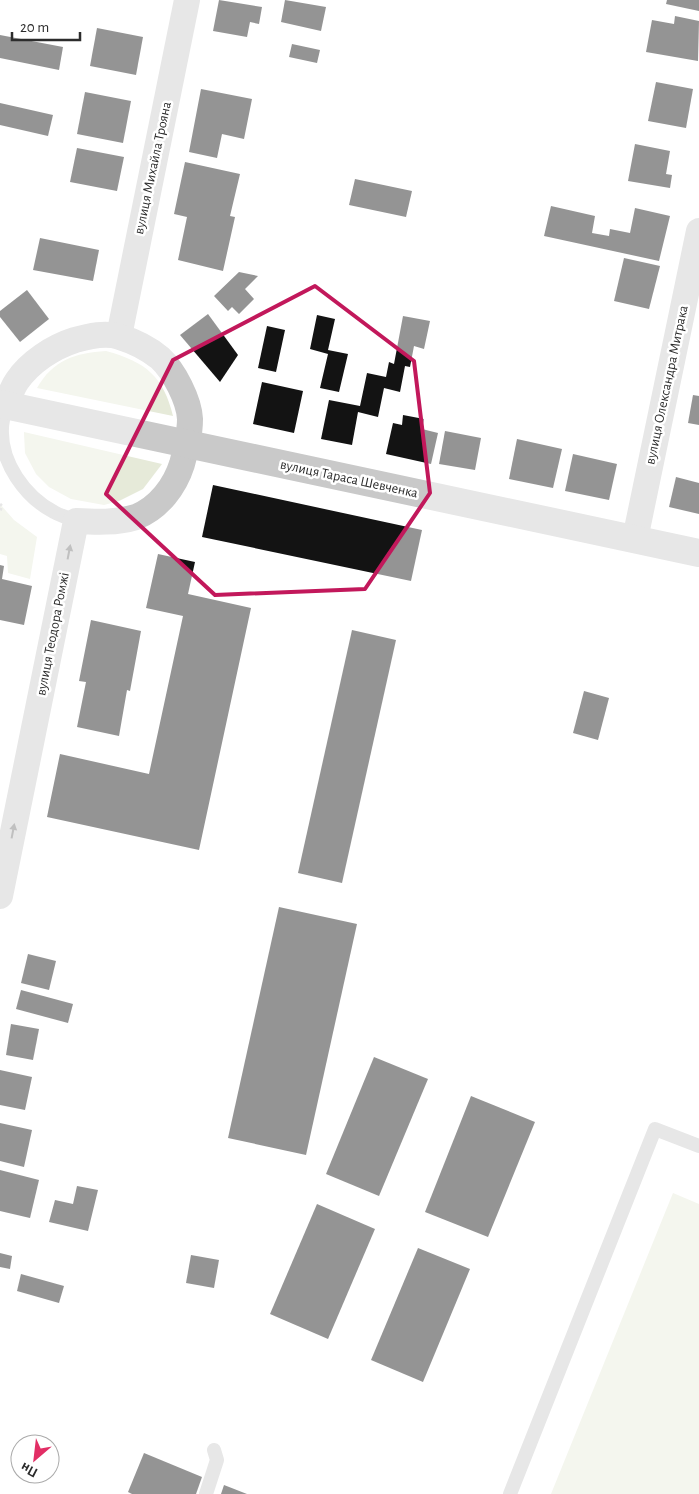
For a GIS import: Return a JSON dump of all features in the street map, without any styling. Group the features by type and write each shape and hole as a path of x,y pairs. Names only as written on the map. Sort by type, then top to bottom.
{"street":[{"name":"вулиця Михайла Трояна","path":"119,336 187,0"},
{"name":"вулиця Олександра Митрака","path":"635,539 699,231"},
{"path":"3,405 17,382 30,366 41,357 67,342 92,335 119,336 142,346 161,359 174,377 185,397 190,418 188,445 178,475 169,492 154,507 136,517 106,522 76,521"},
{"name":"вулиця Тараса Шевченка","path":"3,405 699,553"},
{"name":"вулиця Теодора Ромжі","path":"0,896 76,521"}],"lane":[{"path":"3,405 2,430 5,455 15,476 33,497 53,512 76,521"},
{"path":"510,1494 655,1128 699,1146"},
{"path":"206,1494 217,1460 214,1450"}],"path":[{"path":"0,504 2,506 0,511"}],"highlighted area":[{"path":"315,286 414,361 430,493 365,589 215,595 106,494 173,360"}],"green space":[{"path":"106,351 132,360 151,373 164,391 173,416 37,388 50,371 66,360 75,356"},
{"path":"24,432 162,464 143,489 119,501 104,505 71,499 49,487 36,474 25,453"},
{"path":"0,504 14,520 37,537 30,579 8,573 7,556 0,554"},
{"path":"673,1193 699,1204 699,1494 551,1494"}],"building":[{"path":"219,0 262,7 259,24 250,22 247,37 213,31"},
{"path":"285,0 326,7 321,31 281,22"},
{"path":"667,0 699,0 699,11 666,4"},
{"path":"675,16 699,21 698,61 646,52 652,20 674,24"},
{"path":"97,28 143,37 136,75 90,66"},
{"path":"0,35 63,47 59,70 0,58"},
{"path":"292,44 320,50 317,63 289,57"},
{"path":"656,82 693,89 686,128 648,121"},
{"path":"201,89 252,99 244,139 222,134 217,158 189,152"},
{"path":"85,92 131,101 123,143 77,134"},
{"path":"0,103 53,115 48,136 0,125"},
{"path":"635,144 670,151 666,174 672,175 670,188 628,181"},
{"path":"77,148 124,157 117,191 70,182"},
{"path":"185,162 240,174 230,216 235,217 223,271 178,260 187,217 174,214"},
{"path":"355,179 412,191 406,217 349,205"},
{"path":"551,206 595,216 592,233 609,236 610,229 630,233 635,208 670,216 659,261 544,236"},
{"path":"40,238 99,250 93,281 33,270"},
{"path":"624,258 660,266 649,309 614,301"},
{"path":"239,272 258,276 245,289 254,299 239,314 232,307 228,311 214,296"},
{"path":"27,290 49,319 20,342 0,317 0,311"},
{"path":"208,314 238,355 220,382 180,335"},
{"path":"317,315 335,319 328,350 348,354 339,392 320,388 328,354 310,349"},
{"path":"403,316 430,321 424,349 414,346 410,367 405,366 400,392 384,388 378,417 358,412 352,445 321,439 329,400 360,406 367,373 386,377 389,362 394,364"},
{"path":"267,326 285,330 276,372 258,368"},
{"path":"262,382 303,391 294,433 253,424"},
{"path":"693,395 699,396 699,425 688,423"},
{"path":"403,415 424,419 422,429 438,433 431,464 386,454 393,423 402,425"},
{"path":"445,431 481,438 475,470 439,464"},
{"path":"517,439 562,449 553,488 509,479"},
{"path":"573,454 617,464 609,500 565,491"},
{"path":"676,477 699,483 699,514 669,507"},
{"path":"213,485 422,530 411,581 202,537"},
{"path":"158,554 195,562 188,594 251,608 199,850 47,817 60,754 149,774 183,616 146,608"},
{"path":"0,565 4,566 2,579 32,586 24,625 0,620"},
{"path":"91,620 141,631 130,691 127,690 119,736 77,727 86,682 79,681"},
{"path":"352,630 396,640 342,883 298,873"},
{"path":"584,691 609,698 598,740 573,733"},
{"path":"279,907 357,924 306,1155 228,1138"},
{"path":"28,954 56,961 49,990 21,983"},
{"path":"21,990 73,1004 68,1023 16,1009"},
{"path":"11,1024 39,1029 33,1060 6,1055"},
{"path":"374,1057 428,1079 379,1196 326,1174"},
{"path":"0,1070 32,1077 25,1110 0,1105"},
{"path":"471,1096 535,1122 488,1237 425,1212"},
{"path":"0,1123 32,1130 24,1167 0,1161"},
{"path":"0,1170 39,1180 30,1218 0,1211"},
{"path":"77,1186 98,1190 88,1231 49,1222 55,1200 73,1204"},
{"path":"317,1204 375,1229 328,1339 270,1314"},
{"path":"418,1248 470,1269 423,1382 371,1360"},
{"path":"0,1253 12,1256 10,1269 0,1267"},
{"path":"191,1255 219,1260 214,1288 186,1283"},
{"path":"21,1274 64,1286 59,1303 17,1291"},
{"path":"144,1453 202,1477 196,1494 132,1494 128,1492"},
{"path":"224,1485 247,1494 221,1494"}]}
